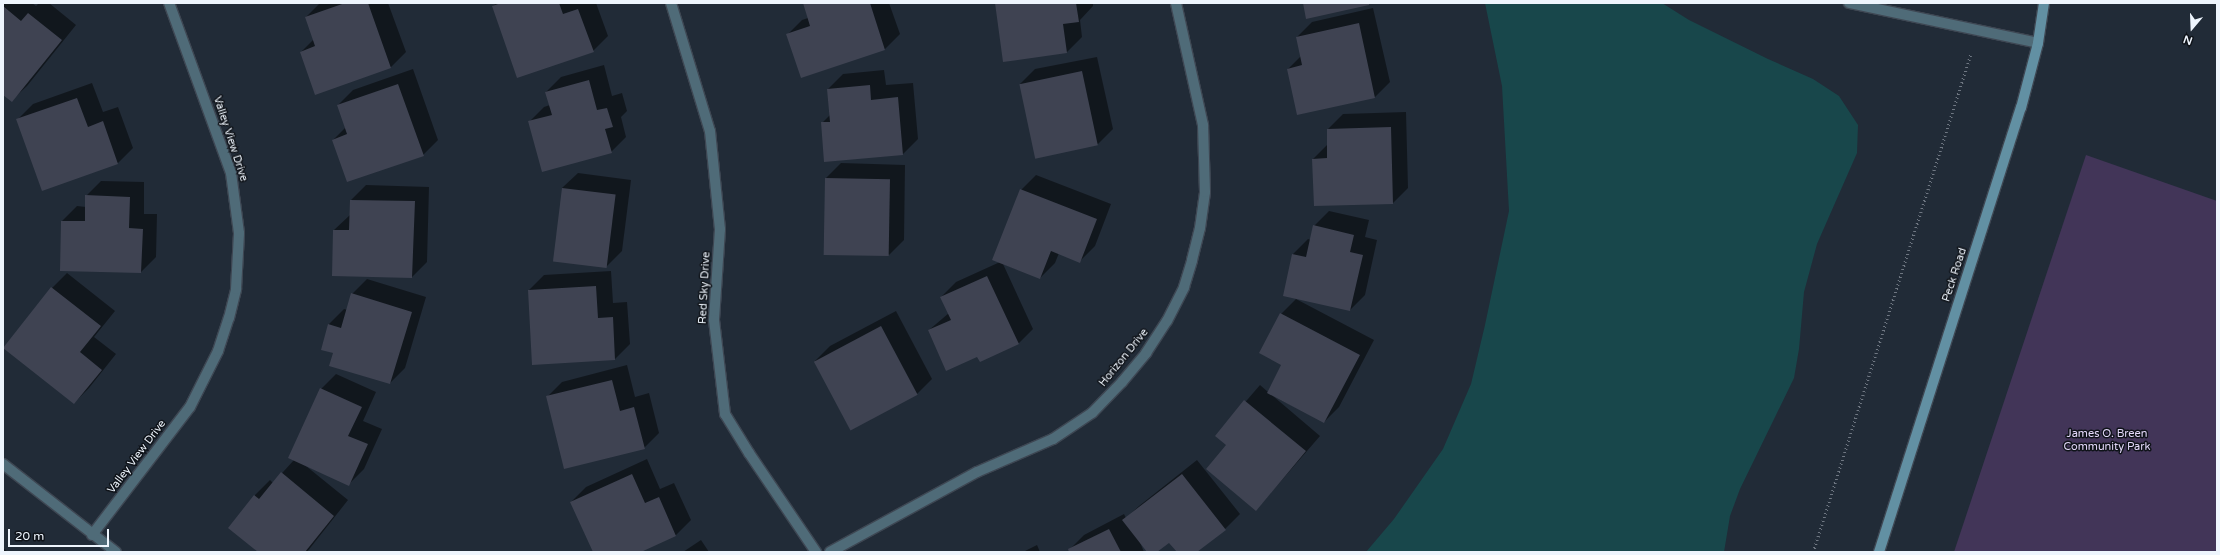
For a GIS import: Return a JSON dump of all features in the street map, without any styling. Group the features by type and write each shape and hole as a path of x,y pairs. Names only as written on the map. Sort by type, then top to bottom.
{"street":[{"name":"Valley View Drive","path":"92,535 190,407 218,351 229,318 236,289 239,233 231,173 169,3"},
{"name":"Red Sky Drive","path":"670,3 710,131 720,229 714,320 725,414 749,453 816,552"},
{"name":"Horizon Drive","path":"830,552 977,472 1053,439 1092,413 1122,382 1141,359 1167,321 1184,287 1192,260 1200,228 1205,192 1203,125 1176,3"},
{"path":"1849,3 2038,43"},
{"name":"Peck Road","path":"1879,552 2021,108 2038,43 2044,3"},
{"path":"3,464 92,535 116,552"}],"path":[{"path":"1813,552 1968,66 1976,29"}],"green space":[{"name":"James O. Breen Community Park","path":"2086,155 2217,201 2217,552 1954,552"}],"shaded area":[{"path":"1485,3 1662,3 1689,20 1768,59 1813,79 1839,96 1858,125 1857,153 1817,244 1804,292 1799,349 1794,378 1740,489 1730,516 1724,552 1366,552 1394,519 1443,449 1471,384 1485,325 1509,211 1502,86"}],"building":[{"path":"345,3 368,3 391,68 315,95 300,52 315,46 305,17"},
{"path":"501,3 559,3 563,14 578,9 594,52 517,78 492,6"},
{"path":"803,3 870,3 885,50 801,78 786,34 810,26"},
{"path":"995,3 1076,3 1079,22 1063,24 1067,53 1003,62"},
{"path":"1303,3 1369,3 1369,5 1306,19"},
{"path":"3,6 21,21 28,13 62,40 12,102 3,95"},
{"path":"1359,23 1375,98 1297,115 1287,69 1302,65 1296,37"},
{"path":"1082,71 1098,145 1035,159 1019,84"},
{"path":"589,80 597,110 607,108 613,127 605,129 612,153 542,172 528,121 552,115 545,92"},
{"path":"398,84 424,156 347,182 332,140 347,134 337,105"},
{"path":"870,85 871,100 898,97 903,155 824,162 821,122 830,122 827,89"},
{"path":"77,98 88,127 103,121 118,164 42,191 16,119"},
{"path":"1391,127 1393,204 1314,206 1312,159 1327,158 1327,129"},
{"path":"825,178 890,179 889,256 824,255"},
{"path":"562,188 616,195 607,268 553,261"},
{"path":"1020,189 1097,219 1080,263 1051,251 1040,279 992,260"},
{"path":"85,195 130,197 129,228 143,229 141,273 60,271 61,221 85,221"},
{"path":"350,200 415,201 412,278 332,276 333,230 349,230"},
{"path":"1313,225 1354,235 1350,252 1363,255 1350,311 1283,296 1292,254 1306,257"},
{"path":"987,276 1019,344 980,362 977,357 946,371 928,330 951,320 940,297"},
{"path":"596,286 598,318 613,317 615,360 532,365 528,290"},
{"path":"51,287 101,326 80,352 102,370 74,404 3,348"},
{"path":"351,293 412,312 390,384 329,366 333,353 321,350 328,324 341,328"},
{"path":"1280,313 1360,355 1324,423 1267,393 1281,365 1259,353"},
{"path":"881,326 918,395 851,431 814,362"},
{"path":"612,380 620,411 634,407 645,449 564,469 546,396"},
{"path":"320,388 362,407 348,436 368,444 349,486 288,458"},
{"path":"1244,400 1306,451 1256,511 1206,469 1226,445 1215,436"},
{"path":"281,472 334,516 305,552 258,552 228,528 254,495 259,499"},
{"path":"632,474 645,503 659,497 676,536 641,552 593,552 570,502"},
{"path":"1182,474 1226,530 1197,552 1177,552 1169,543 1157,552 1147,552 1122,520"},
{"path":"1109,529 1121,552 1069,552 1068,549"}]}
